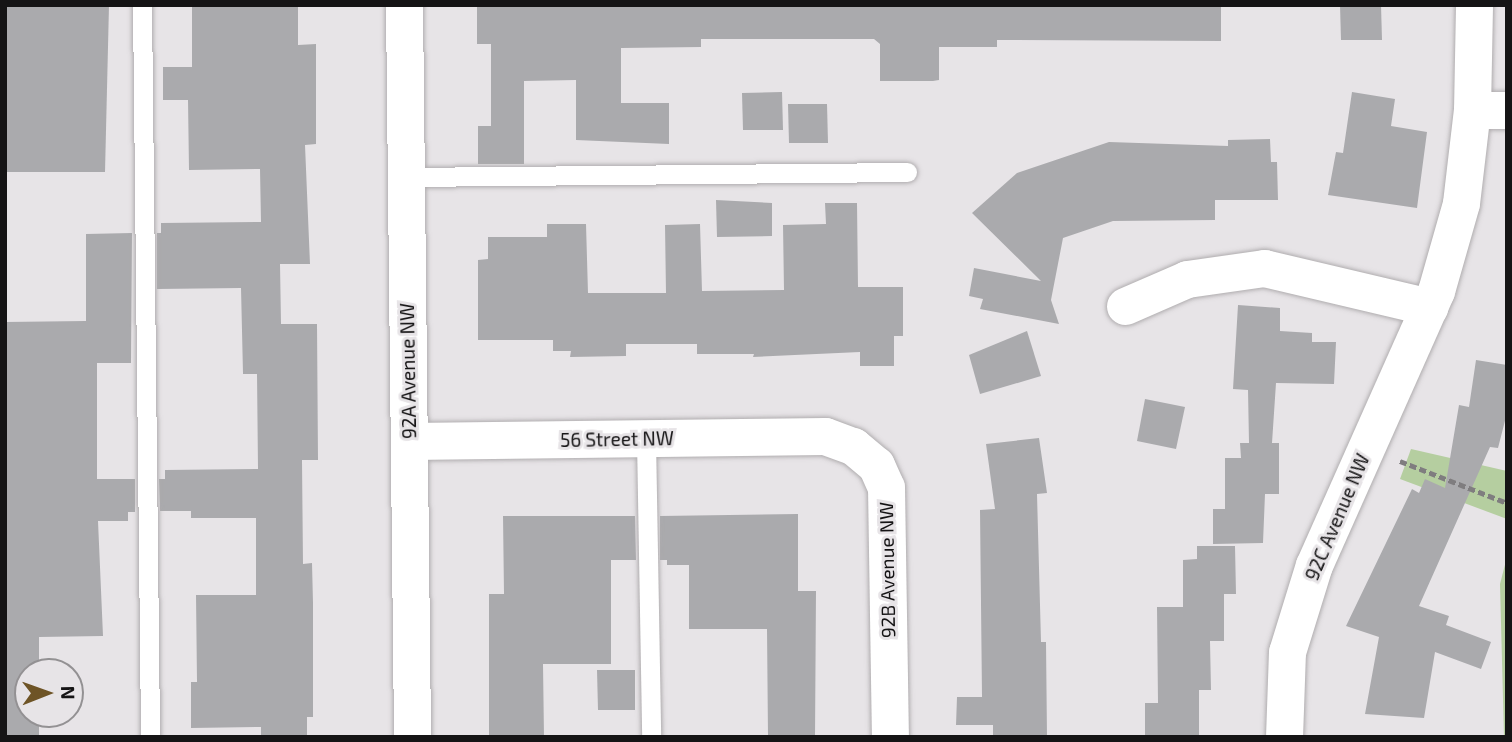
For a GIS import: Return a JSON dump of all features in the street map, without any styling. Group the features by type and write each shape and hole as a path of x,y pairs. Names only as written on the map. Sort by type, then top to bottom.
{"street":[{"name":"92A Avenue NW","path":"404,5 412,737"},
{"name":"92C Avenue NW","path":"1284,737 1287,652 1314,565 1429,307 1489,110 1474,5"},
{"path":"1125,306 1187,279 1264,268 1429,307"},
{"name":"56 Street NW","path":"409,441 825,436"},
{"name":"92B Avenue NW","path":"825,436 853,446 876,464 886,487 890,737"}],"lane":[{"path":"142,5 150,737"},
{"path":"405,177 907,172"},
{"path":"646,439 652,737"}],"path":[{"path":"1366,448 1507,503"}],"green space":[{"path":"1411,449 1507,471 1507,519 1400,479"},
{"path":"1507,557 1507,737 1504,737 1500,584"}],"building":[{"path":"5,5 109,5 105,172 5,172"},
{"path":"192,5 298,5 298,45 316,44 316,144 305,145 310,264 280,264 281,324 317,324 318,460 302,460 303,564 312,563 313,603 313,717 307,717 307,737 261,737 261,727 191,728 191,682 197,682 196,595 256,595 256,518 191,518 191,511 160,511 159,479 165,479 165,470 258,469 257,374 243,374 241,288 157,289 157,233 161,233 161,223 261,222 260,169 189,170 188,100 163,100 163,67 192,67"},
{"path":"477,5 1221,5 1221,41 997,40 997,47 939,47 939,80 933,81 880,81 880,44 874,39 701,39 701,47 621,48 621,103 669,103 669,144 576,140 576,80 524,81 524,164 478,164 478,126 491,126 491,44 477,44"},
{"path":"1340,5 1381,5 1382,40 1341,40"},
{"path":"782,92 783,130 743,130 742,93"},
{"path":"1352,92 1395,99 1391,126 1427,132 1417,208 1328,195 1336,152 1343,153"},
{"path":"788,104 827,104 828,143 789,143"},
{"path":"1270,139 1271,162 1277,162 1278,200 1215,200 1215,220 1113,221 1063,238 1051,300 1059,324 980,309 983,299 969,296 974,268 1041,281 972,213 1017,173 1109,142 1228,146 1228,140"},
{"path":"716,200 772,203 772,236 717,237"},
{"path":"825,203 857,203 858,287 903,287 903,336 894,336 894,366 860,366 860,352 753,357 754,354 697,354 697,344 626,344 626,356 570,357 571,351 553,351 553,340 478,340 478,260 488,259 488,237 547,237 547,224 586,224 588,293 666,293 665,225 700,224 702,291 784,290 783,225 826,224"},
{"path":"132,233 131,363 97,363 97,479 135,479 135,512 128,512 128,521 98,521 103,636 39,637 39,658 14,658 14,728 39,728 39,737 5,737 5,322 86,321 86,234"},
{"path":"1238,305 1280,308 1280,331 1312,333 1312,342 1336,342 1334,384 1276,383 1272,443 1279,443 1279,494 1265,494 1263,543 1213,544 1213,509 1225,509 1225,458 1241,458 1240,443 1249,443 1248,390 1233,389"},
{"path":"1027,331 1041,376 980,394 969,355"},
{"path":"1476,360 1507,365 1507,413 1498,448 1490,447 1419,606 1449,616 1446,625 1491,642 1481,669 1435,652 1424,718 1365,714 1379,637 1346,626 1412,489 1419,493 1425,479 1445,488 1459,405 1469,407"},
{"path":"1145,399 1185,407 1176,449 1137,441"},
{"path":"1039,438 1047,493 1037,494 1041,642 1046,642 1047,737 993,737 993,725 956,725 957,697 982,697 980,510 995,509 986,444"},
{"path":"798,514 798,591 816,591 815,737 768,737 767,629 689,629 689,565 667,565 667,560 660,560 660,516"},
{"path":"503,516 635,516 636,560 611,560 611,664 543,664 544,737 489,737 489,594 504,594"},
{"path":"1197,546 1235,546 1236,594 1224,594 1224,641 1210,641 1211,690 1199,690 1199,737 1145,737 1145,703 1158,703 1157,607 1183,607 1183,560 1197,559"},
{"path":"597,670 635,670 635,710 598,710"}]}
